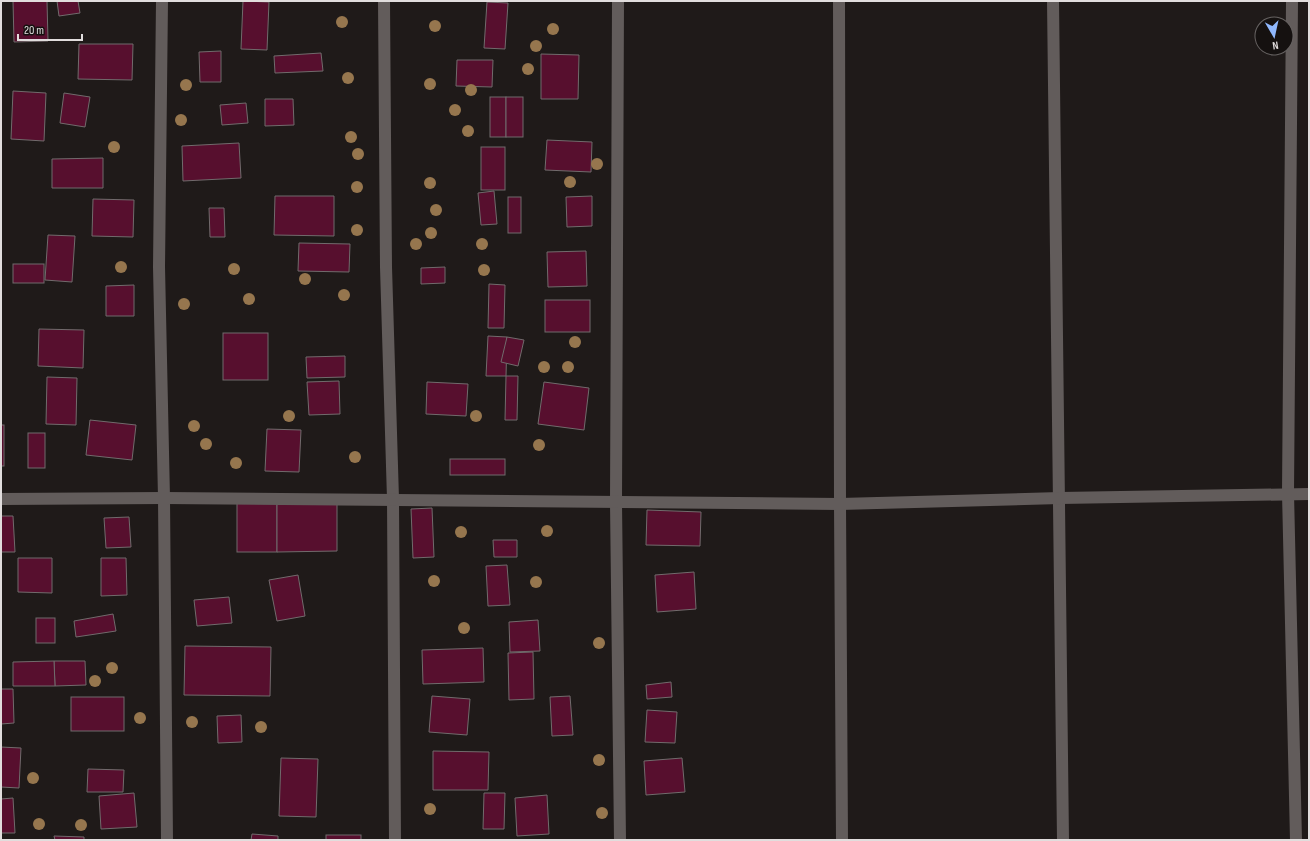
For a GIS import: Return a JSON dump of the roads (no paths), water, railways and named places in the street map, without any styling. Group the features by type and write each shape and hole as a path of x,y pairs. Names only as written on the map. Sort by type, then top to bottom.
{"street":[{"path":"162,1 159,267 164,498 167,840"},
{"path":"384,1 386,267 393,499 395,840"},
{"path":"618,1 616,503 620,840"},
{"path":"839,1 842,840"},
{"path":"1053,1 1063,840"},
{"path":"1292,1 1288,493 1296,840"},
{"path":"1,499 393,499 616,503 840,504 1288,493 1309,494"}]}
